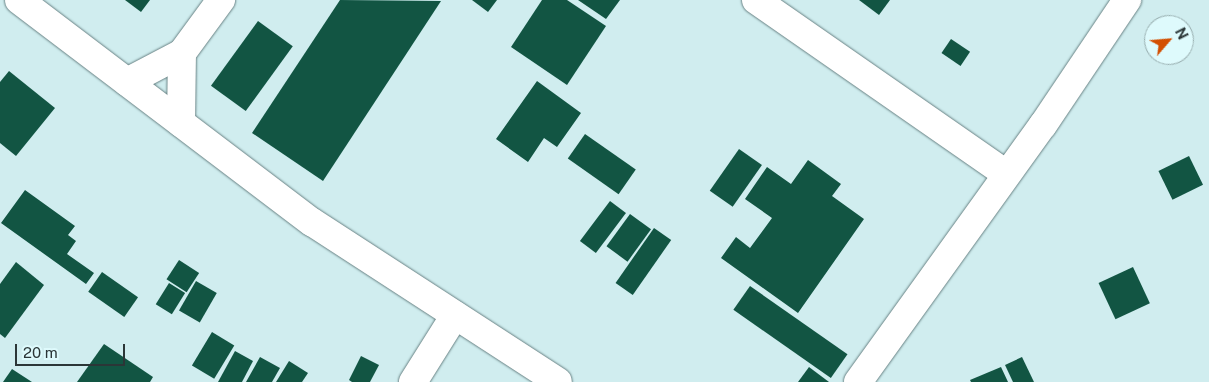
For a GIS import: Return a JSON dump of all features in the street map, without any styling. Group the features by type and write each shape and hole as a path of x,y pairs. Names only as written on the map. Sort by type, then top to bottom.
{"street":[{"path":"19,0 312,222 558,382"},
{"path":"127,82 182,53 221,0"},
{"path":"756,0 1006,173"},
{"path":"858,382 1127,0"},
{"path":"181,123 182,53"},
{"path":"413,382 455,315"}],"building":[{"path":"125,0 150,0 141,12"},
{"path":"340,0 441,1 323,181 252,133"},
{"path":"472,0 497,0 488,12"},
{"path":"542,0 567,0 606,26 567,85 511,47"},
{"path":"578,0 620,0 606,19"},
{"path":"859,0 890,0 879,15"},
{"path":"258,21 293,46 246,111 211,86"},
{"path":"951,39 970,52 961,66 941,53"},
{"path":"9,71 55,108 16,156 0,143 0,82"},
{"path":"537,81 581,113 557,147 544,138 528,162 496,139"},
{"path":"585,134 636,170 619,194 568,159"},
{"path":"739,149 762,165 733,207 710,191"},
{"path":"1189,156 1203,185 1172,200 1158,171"},
{"path":"808,160 841,184 832,196 864,219 798,313 721,258 736,237 750,248 772,218 745,199 767,167 791,184"},
{"path":"25,190 75,226 68,235 76,241 67,254 94,273 86,284 1,223"},
{"path":"610,201 626,213 596,253 580,241"},
{"path":"630,214 651,229 628,262 606,246"},
{"path":"654,228 671,240 633,295 616,283"},
{"path":"179,260 199,273 187,292 166,279"},
{"path":"16,262 44,285 5,338 0,334 0,284"},
{"path":"1133,267 1150,303 1115,319 1099,283"},
{"path":"102,272 138,297 124,317 88,292"},
{"path":"196,281 217,293 200,322 179,310"},
{"path":"169,283 185,293 172,314 156,304"},
{"path":"750,286 847,354 831,378 733,310"},
{"path":"212,332 234,345 214,379 192,365"},
{"path":"104,344 153,377 150,382 77,382"},
{"path":"235,351 253,361 242,382 218,382"},
{"path":"361,356 379,365 370,382 352,382 349,380"},
{"path":"260,357 280,368 272,382 246,382"},
{"path":"1022,357 1034,382 1013,382 1005,365"},
{"path":"289,361 308,373 302,382 276,382"},
{"path":"809,367 829,382 798,382"},
{"path":"1001,367 1008,382 971,382 970,380"},
{"path":"12,369 32,382 3,382"}]}
